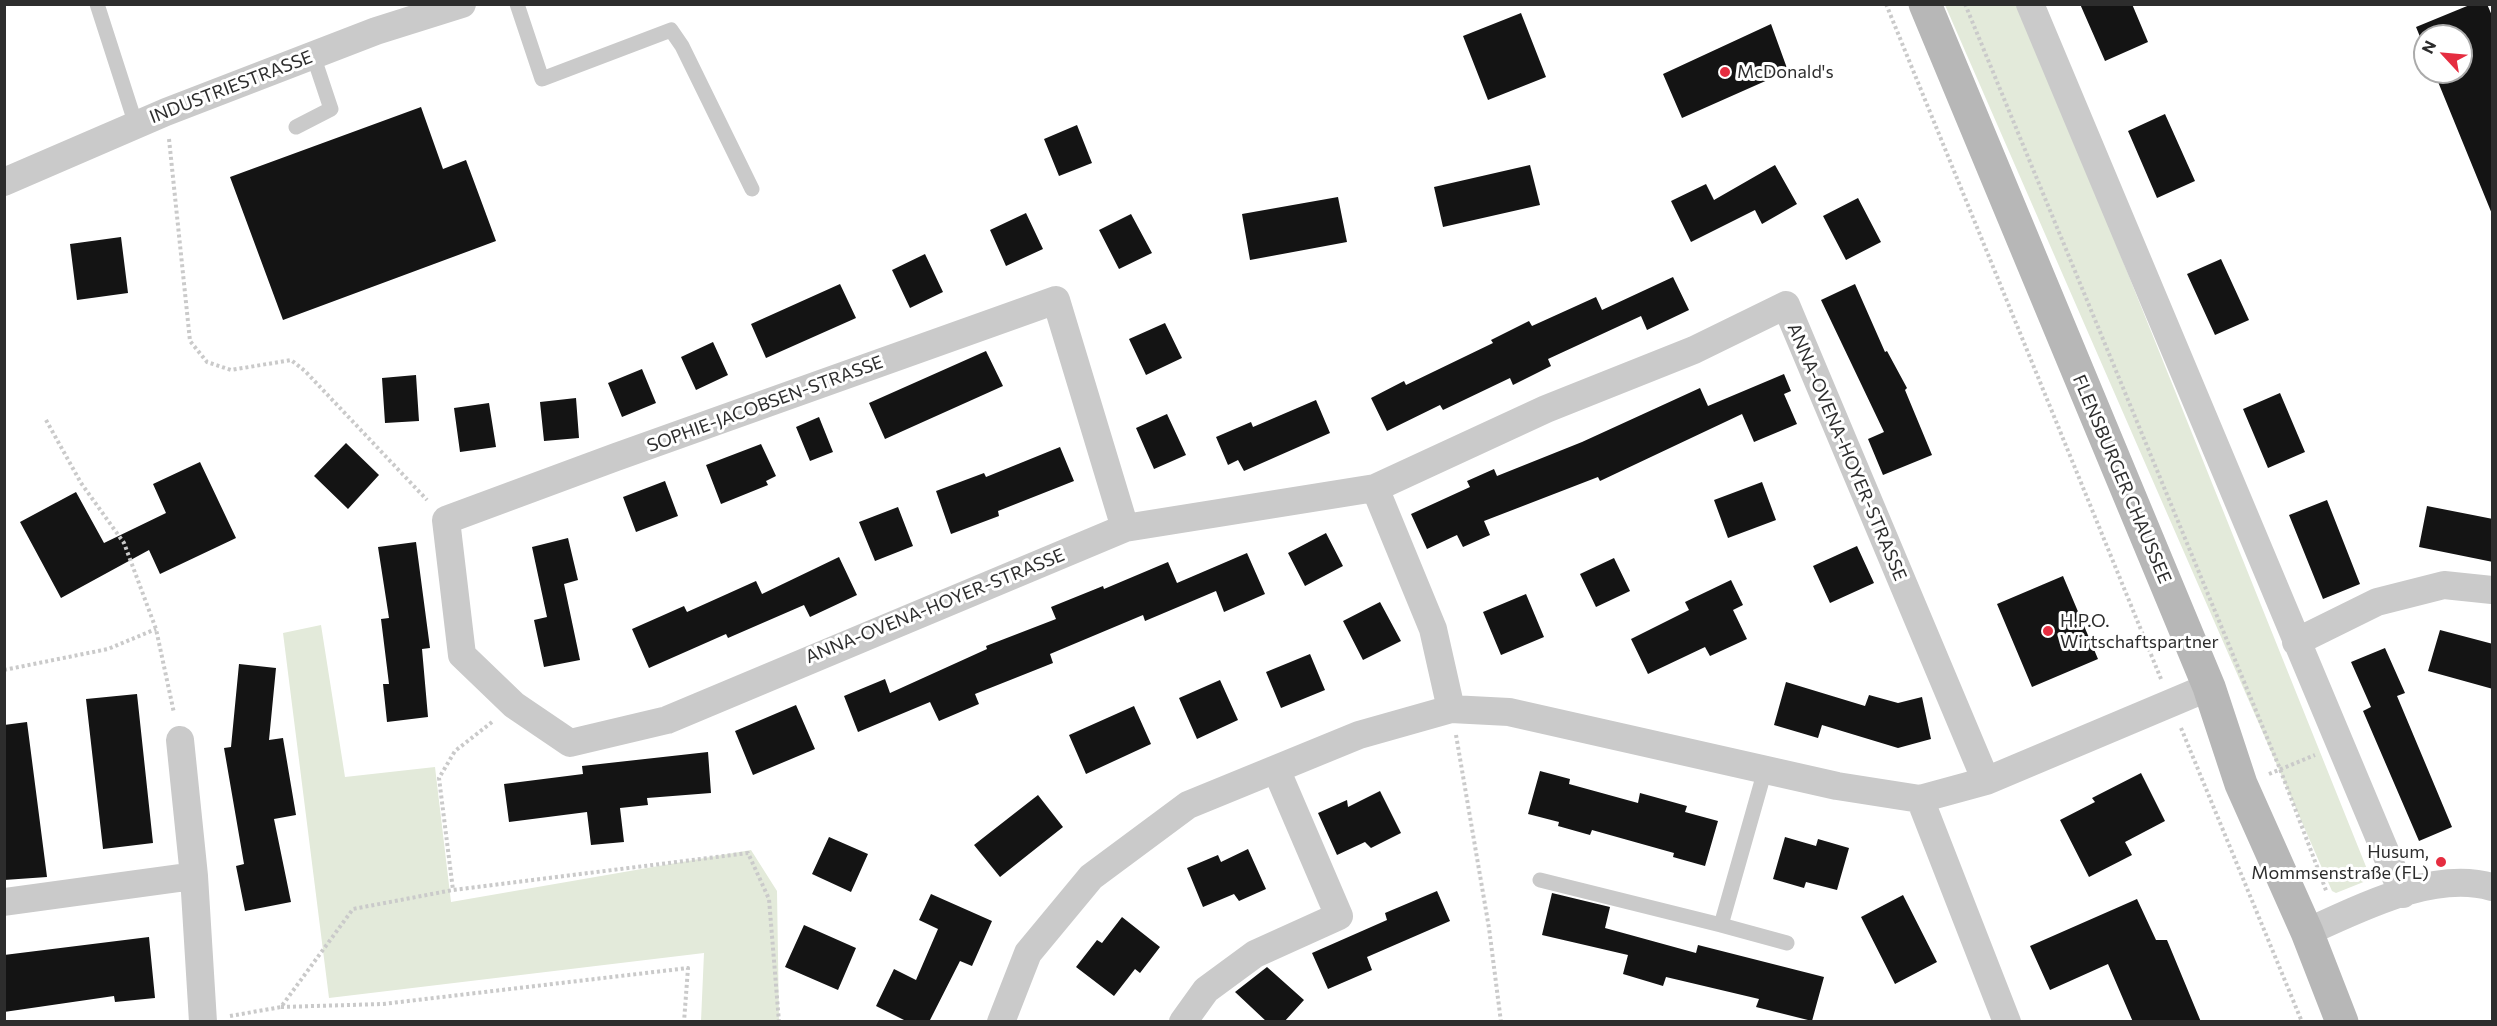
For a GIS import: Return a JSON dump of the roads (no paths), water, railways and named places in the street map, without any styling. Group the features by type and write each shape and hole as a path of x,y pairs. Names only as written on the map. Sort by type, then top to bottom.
{"main road":[{"name":"FLENSBURGER CHAUSSEE","path":"1925,4 2209,687 2241,784 2320,926 2342,1022"}],"street":[{"name":"INDUSTRIESTRASSE","path":"4,182 166,112 376,31 462,4"},
{"path":"2030,4 2338,746 2403,894"},
{"name":"SOPHIE-JACOBSEN-STRASSE","path":"514,705 462,655 446,520 1056,300 1125,528"},
{"name":"ANNA-OVENA-HOYER-STRASSE","path":"514,705 570,743 666,720 1125,528 1375,489 1546,409 1694,350 1786,305 1986,781"},
{"path":"1375,489 1433,628 1451,709"},
{"path":"2295,642 2377,602 2444,585 2493,590"},
{"path":"1001,1022 1028,953 1091,877 1188,805 1359,735 1451,709 1509,712 1837,786 1920,799 1986,781 2209,687"},
{"path":"180,740 194,876 203,1021"},
{"path":"1184,1022 1206,990 1255,954 1339,916 1276,769"},
{"path":"1920,799 2002,1020"},
{"path":"4,902 194,876"},
{"path":"2320,926 2423,885 2466,881 2493,887"}],"lane":[{"path":"97,4 136,125"},
{"path":"517,4 542,79 671,30 682,46 752,189"},
{"path":"296,127 331,109 313,55"},
{"path":"1721,925 1764,770"},
{"path":"1540,880 1787,943"}],"place":[{"name":"McDonald's","path":"1725,72"},
{"name":"H.P.O. Wirtschaftspartner","path":"2048,631"},
{"name":"Husum, Mommsenstraße (FL)","path":"2441,862"}]}
